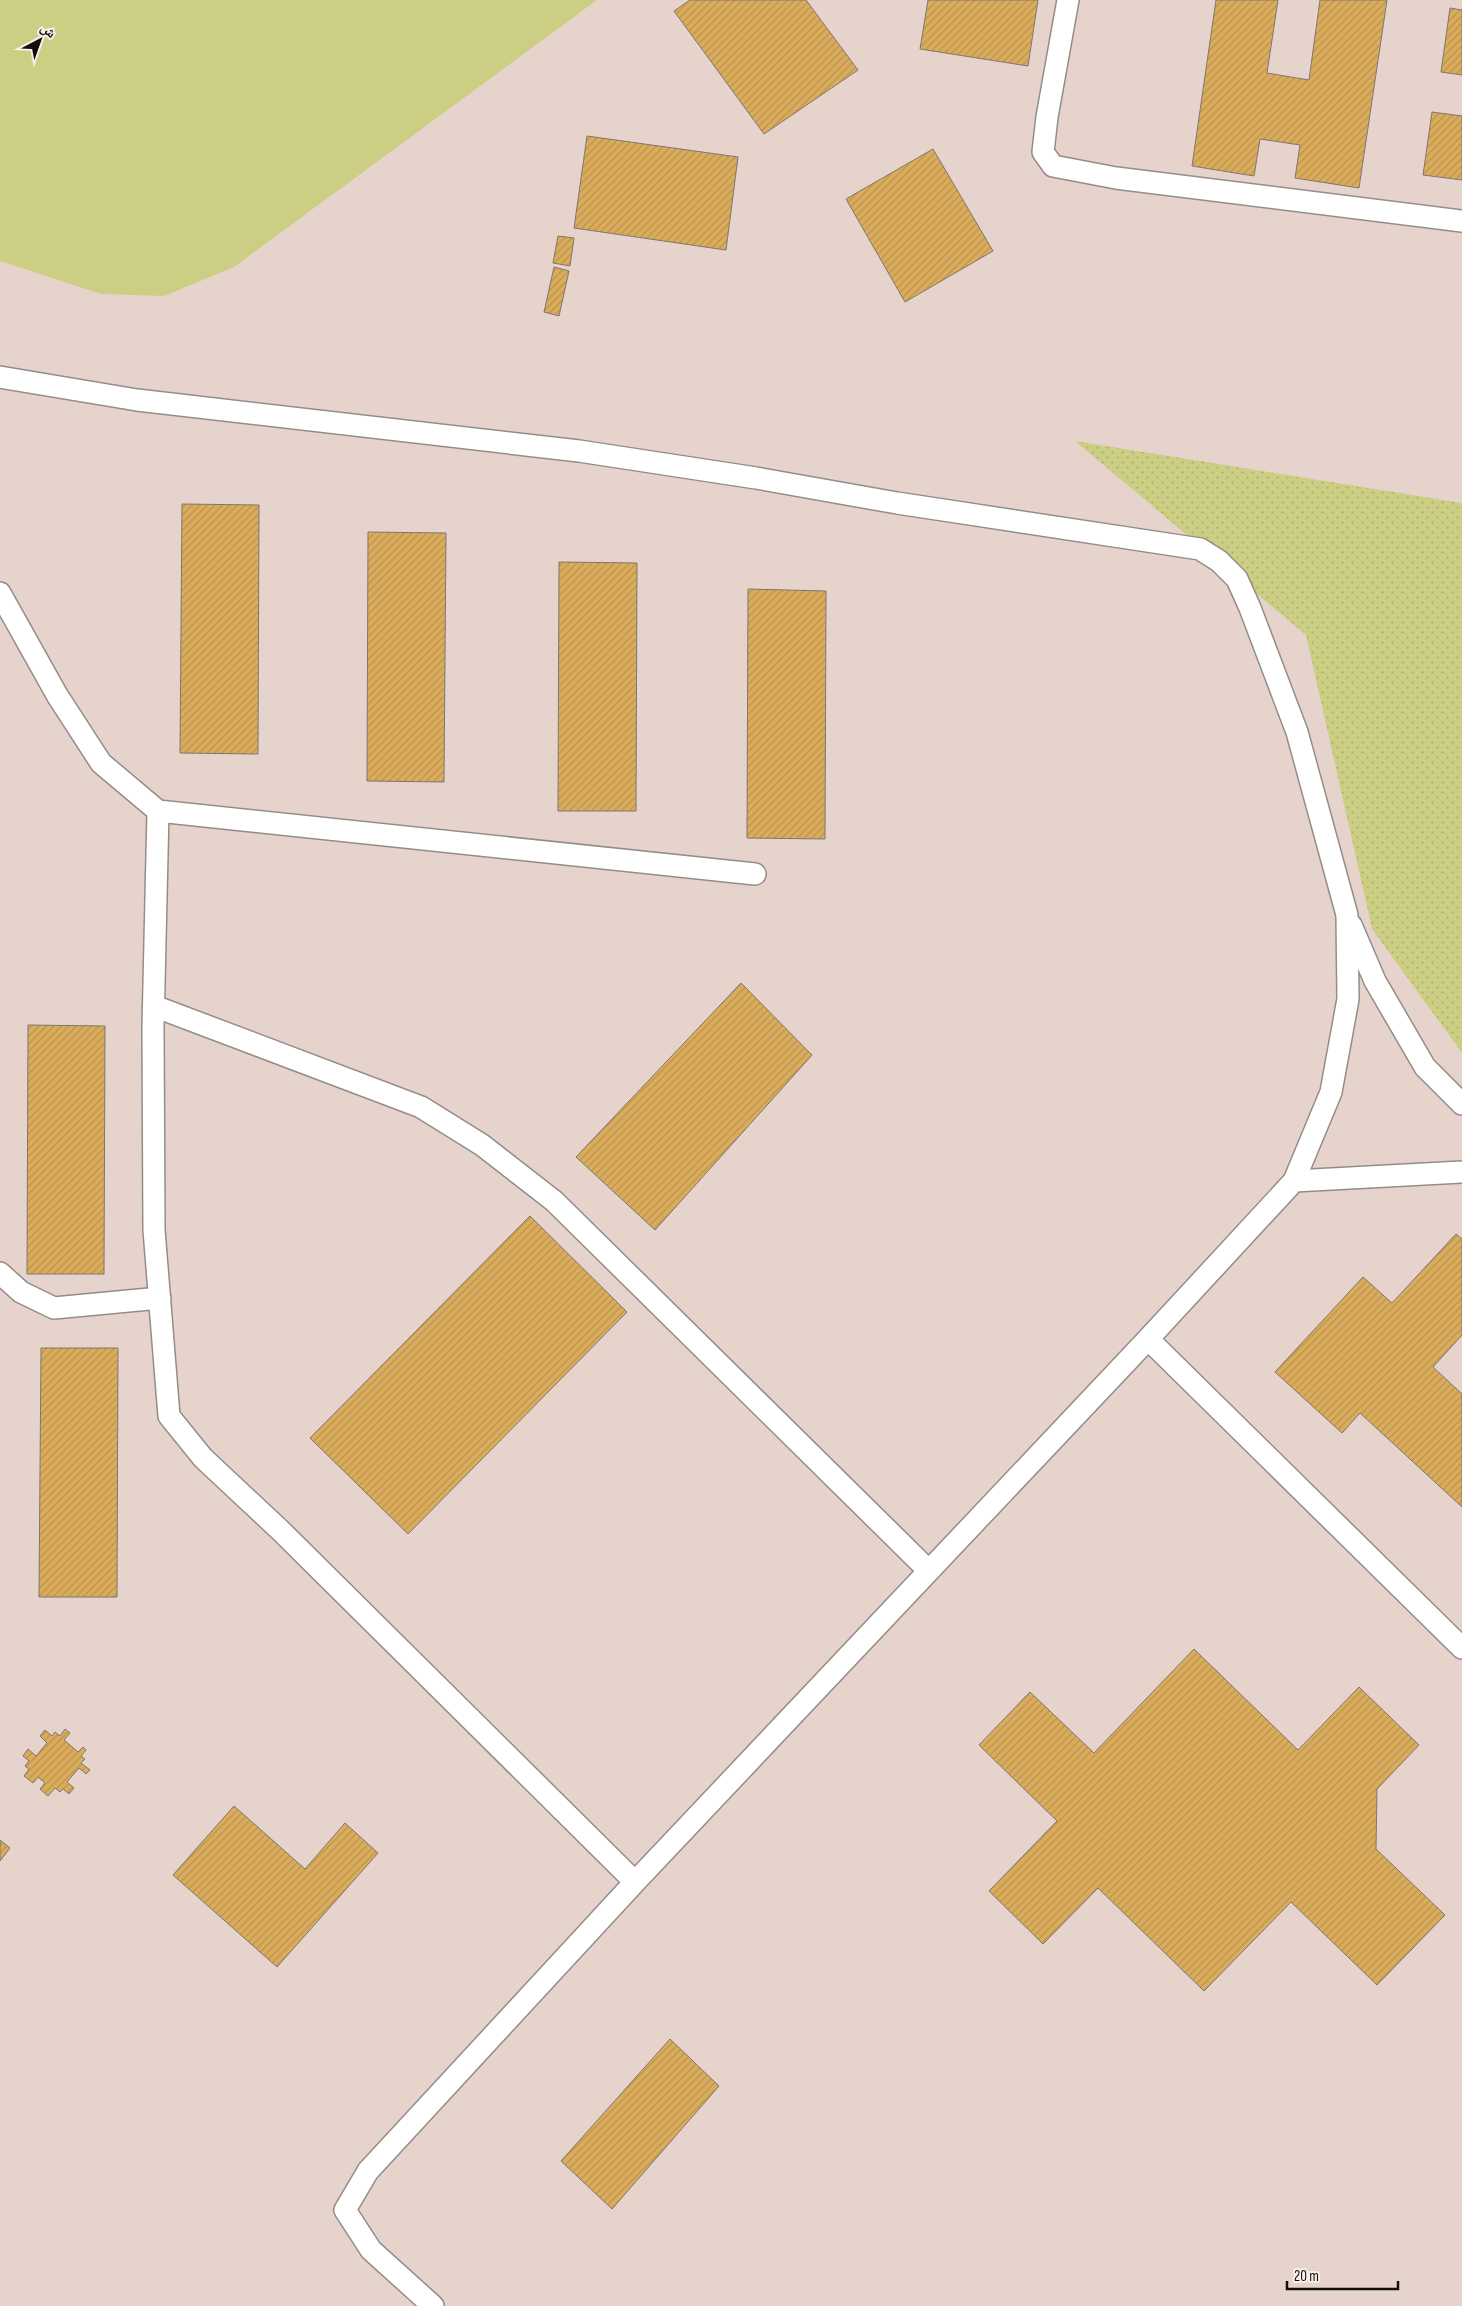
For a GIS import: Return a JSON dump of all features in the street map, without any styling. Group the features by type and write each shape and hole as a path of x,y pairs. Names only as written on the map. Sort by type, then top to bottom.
{"lane":[{"path":"1068,0 1043,152 1053,166 1116,178 1462,221"},
{"path":"0,377 137,400 579,451 756,478 897,503 1200,549 1219,561 1237,579 1250,608 1297,732 1347,915 1375,981 1425,1067 1462,1104"},
{"path":"0,593 57,695 101,763 158,810 755,874"},
{"path":"158,810 154,1006 154,1230 169,1416 203,1458 288,1538 634,1882"},
{"path":"433,2306 371,2250 345,2210 368,2171 634,1882 1148,1339 1294,1181 1330,1092 1348,999 1347,915"},
{"path":"154,1006 421,1107 482,1145 554,1201 928,1570"},
{"path":"1294,1181 1462,1172"},
{"path":"0,1273 22,1292 54,1308 160,1298"},
{"path":"1148,1339 1462,1648"}],"shaded area":[{"path":"0,0 1462,0 1462,2306 0,2306"}],"green space":[{"path":"0,0 597,0 234,267 164,296 101,294 0,261"},
{"path":"1075,441 1462,503 1462,1053 1372,929 1306,635"}],"building":[{"path":"690,0 806,0 858,70 764,134 674,11"},
{"path":"928,0 1038,0 1028,66 920,49"},
{"path":"1216,0 1278,0 1267,73 1309,80 1320,0 1387,0 1359,188 1295,178 1300,145 1260,139 1254,176 1192,166"},
{"path":"1450,8 1462,10 1462,75 1441,72"},
{"path":"1432,112 1462,116 1462,180 1423,175"},
{"path":"587,136 738,157 726,250 574,228"},
{"path":"933,149 993,251 905,302 846,199"},
{"path":"558,236 574,238 570,266 553,263"},
{"path":"554,267 569,271 559,316 544,312"},
{"path":"182,504 259,505 258,754 180,753"},
{"path":"368,532 446,533 444,782 367,781"},
{"path":"559,562 637,563 636,811 558,811"},
{"path":"748,589 826,591 825,839 747,838"},
{"path":"741,983 812,1055 655,1230 576,1157"},
{"path":"28,1025 105,1026 104,1274 27,1274"},
{"path":"530,1216 627,1312 408,1534 310,1438"},
{"path":"1456,1234 1462,1239 1462,1335 1433,1367 1462,1394 1462,1507 1360,1413 1342,1433 1275,1372 1363,1277 1392,1303"},
{"path":"41,1348 118,1348 117,1597 39,1597"},
{"path":"1194,1649 1298,1750 1359,1687 1419,1745 1377,1789 1376,1849 1445,1915 1377,1985 1291,1902 1204,1991 1098,1888 1043,1944 989,1891 1057,1821 979,1745 1030,1692 1094,1753"},
{"path":"65,1729 70,1733 64,1740 78,1752 83,1747 86,1750 81,1756 85,1759 81,1763 90,1770 86,1774 79,1768 67,1782 74,1788 69,1794 63,1789 60,1792 55,1788 48,1796 40,1789 45,1783 38,1777 33,1783 24,1776 29,1769 25,1766 29,1761 23,1756 28,1749 36,1756 47,1743 40,1736 45,1730 52,1736 55,1732 60,1736"},
{"path":"234,1806 305,1869 345,1823 378,1853 277,1967 173,1875"},
{"path":"0,1840 10,1848 0,1861"},
{"path":"670,2039 719,2086 612,2209 561,2161"}]}
